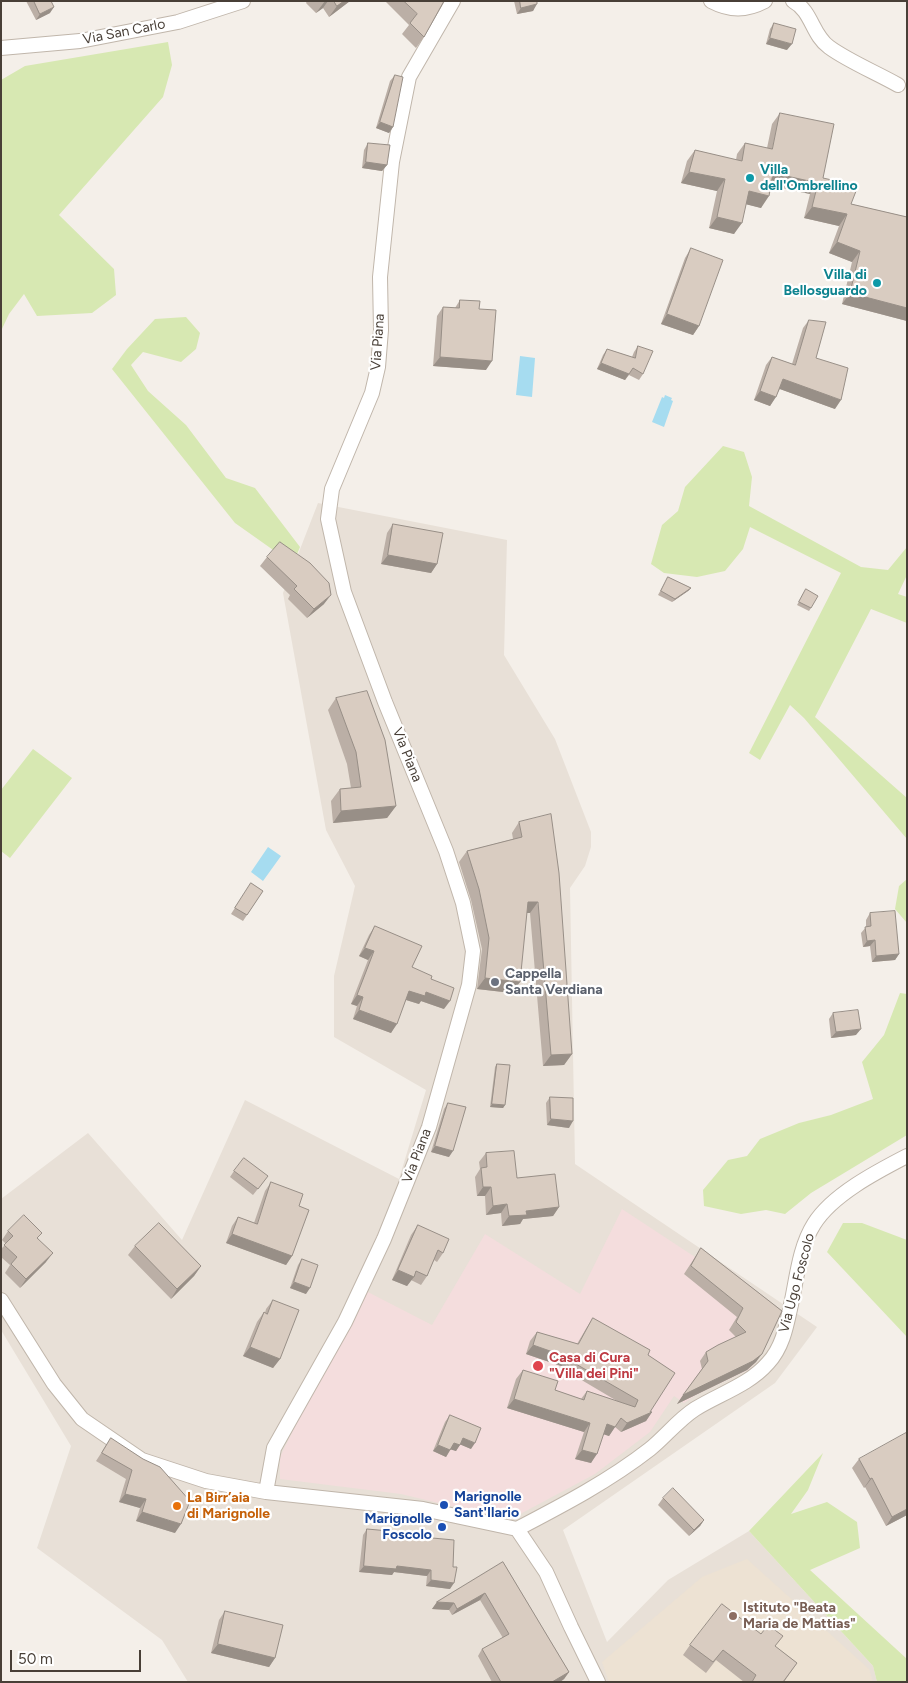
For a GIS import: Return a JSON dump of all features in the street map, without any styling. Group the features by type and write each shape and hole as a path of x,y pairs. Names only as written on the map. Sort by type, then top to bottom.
{"street":[{"name":"Via San Carlo","path":"1,48 80,41 178,22 243,1"},
{"name":"Via Piana","path":"266,1492 274,1448 345,1322 384,1239 409,1178 429,1127 469,985 473,951 463,903 446,851 385,702 344,592 328,519 332,489 372,393 378,367 381,330 380,277 392,162 409,77 453,1"},
{"path":"711,1 733,9 752,8 764,1"},
{"path":"793,1 801,6 816,32 828,47 898,85"},
{"name":"Via Ugo Foscolo","path":"517,1529 602,1483 650,1449 694,1410 731,1390 769,1363 779,1347 785,1332 800,1261 813,1225 827,1208 870,1175 907,1156"},
{"path":"1,1300 54,1384 82,1419 142,1460 206,1480 266,1492 423,1509 517,1529 546,1572 598,1682"}],"shaded area":[{"path":"318,503 507,540 504,655 555,739 591,832 591,847 585,866 570,888 575,1164 817,1327 775,1383 563,1530 607,1642 668,1580 749,1531 873,1666 877,1682 188,1682 162,1640 37,1548 71,1446 1,1330 1,1199 88,1133 182,1240 245,1100 399,1179 426,1090 334,1037 334,976 355,886 326,830 283,593"},
{"name":"Casa di Cura \"Villa dei Pini\"","path":"622,1209 695,1257 776,1320 756,1362 748,1370 696,1395 684,1403 674,1396 650,1432 595,1474 509,1520 401,1494 280,1479 280,1457 362,1289 432,1325 485,1234 580,1294"},
{"name":"Istituto \"Beata Maria de Mattias\"","path":"747,1559 869,1669 873,1682 609,1682 602,1662 702,1577"}],"green space":[{"path":"168,42 172,65 163,97 59,215 114,269 116,295 92,313 37,316 24,294 9,314 1,331 1,80 25,66"},
{"path":"186,317 200,333 196,349 181,362 143,352 131,365 148,391 186,425 226,478 255,488 300,547 293,564 235,523 112,369 127,349 155,319"},
{"path":"723,446 744,452 752,477 749,506 861,567 888,570 907,547 907,575 898,594 907,597 907,623 871,609 815,717 907,798 907,839 804,718 790,705 760,760 749,753 841,573 750,527 743,549 725,571 697,577 664,573 651,564 662,525 678,511 685,487"},
{"path":"33,749 72,778 10,858 1,851 1,790"},
{"path":"907,879 907,923 895,909 899,886"},
{"path":"900,993 907,994 907,1135 811,1193 785,1214 766,1210 741,1214 704,1206 703,1190 728,1160 747,1156 760,1139 799,1123 831,1115 873,1099 862,1062 884,1035"},
{"path":"843,1223 862,1223 907,1240 907,1337 827,1252"},
{"path":"823,1453 808,1490 791,1514 827,1502 857,1522 860,1548 810,1570 907,1659 907,1682 877,1682 873,1666 749,1531"}],"water":[{"path":"520,356 535,358 532,397 516,395"},
{"path":"665,395 672,398 671,400 673,401 664,427 652,422 662,397 664,398"},
{"path":"268,847 281,856 263,881 251,872"}],"building":[{"path":"34,1 51,1 54,7 40,14"},
{"path":"334,1 344,1 337,6"},
{"path":"404,1 444,1 424,37 410,23 417,14"},
{"path":"520,1 537,1 537,4 521,8"},
{"path":"774,23 796,29 792,44 770,38"},
{"path":"395,75 403,77 393,127 380,122"},
{"path":"780,113 834,124 823,178 858,186 851,204 907,217 907,308 850,293 860,251 837,242 847,214 812,207 818,183 773,173 769,196 749,191 742,223 717,217 725,179 689,172 695,150 742,161 745,143 772,149"},
{"path":"368,143 390,145 387,165 366,162"},
{"path":"691,248 723,260 699,326 667,314"},
{"path":"460,300 480,301 479,309 496,310 492,361 440,357 443,307 459,308"},
{"path":"809,320 826,322 816,358 848,368 841,400 783,379 776,397 760,391 772,357 795,365"},
{"path":"638,346 653,351 643,374 633,368 629,374 601,363 607,349 635,358"},
{"path":"393,524 443,533 437,564 388,555"},
{"path":"280,542 310,563 329,583 331,595 314,609 294,589 297,586 267,557"},
{"path":"668,577 691,588 675,599 661,591"},
{"path":"806,589 818,596 811,608 799,602"},
{"path":"367,691 385,740 396,806 341,811 340,789 361,787 356,752 336,698"},
{"path":"551,814 559,873 572,1054 551,1055 538,902 528,902 520,982 485,978 489,938 479,889 467,851 522,837 519,822"},
{"path":"251,883 263,891 247,915 235,908"},
{"path":"895,911 899,954 876,956 875,940 867,941 865,927 871,926 870,913"},
{"path":"375,926 422,946 412,967 432,976 431,979 454,988 450,1001 426,992 425,996 409,991 397,1024 359,1010 363,997 357,995 374,951 365,948"},
{"path":"858,1010 861,1029 836,1032 833,1013"},
{"path":"497,1064 510,1065 505,1105 492,1104"},
{"path":"550,1097 573,1098 573,1121 551,1119"},
{"path":"448,1103 466,1107 453,1151 435,1146"},
{"path":"514,1151 517,1178 555,1174 559,1207 526,1211 527,1215 509,1216 507,1204 493,1206 491,1187 483,1187 481,1168 487,1167 486,1153"},
{"path":"244,1158 268,1176 258,1189 234,1171"},
{"path":"271,1182 303,1194 299,1206 309,1210 292,1256 232,1234 238,1217 257,1224"},
{"path":"24,1215 42,1233 37,1238 53,1253 26,1279 11,1264 17,1257 4,1245 13,1236 8,1231"},
{"path":"159,1223 201,1266 177,1289 135,1246"},
{"path":"418,1225 449,1239 443,1253 438,1250 427,1276 416,1271 414,1277 398,1270"},
{"path":"701,1248 782,1311 762,1354 753,1361 683,1395 708,1361 706,1352 746,1332 736,1322 743,1308 691,1266"},
{"path":"302,1259 318,1265 310,1288 294,1282"},
{"path":"273,1300 299,1310 280,1359 250,1347 264,1312 267,1314"},
{"path":"593,1318 650,1350 648,1355 675,1373 650,1412 652,1412 627,1423 621,1418 615,1427 607,1424 597,1454 582,1450 590,1423 514,1399 523,1370 558,1381 555,1390 584,1400 587,1391 635,1407 638,1400 569,1360 570,1358 533,1345 537,1332 578,1344"},
{"path":"450,1415 481,1428 475,1443 463,1438 460,1445 454,1443 450,1450 438,1445"},
{"path":"906,1433 907,1509 892,1517 872,1478 870,1479 859,1459"},
{"path":"111,1438 143,1459 160,1467 190,1501 181,1524 142,1512 146,1499 125,1494 132,1470 102,1453"},
{"path":"673,1488 704,1520 694,1530 663,1498"},
{"path":"367,1529 400,1532 400,1535 454,1540 453,1567 457,1567 454,1583 431,1580 431,1570 397,1566 396,1569 364,1566"},
{"path":"503,1562 569,1672 552,1682 501,1682 482,1649 509,1634 485,1593 457,1609 454,1603 437,1602"},
{"path":"722,1604 761,1634 768,1625 783,1636 775,1646 797,1663 783,1682 752,1682 756,1675 723,1650 713,1662 690,1645"},
{"path":"225,1611 283,1625 275,1658 218,1644"}],"place":[{"name":"Villa dell'Ombrellino","path":"750,178"},
{"name":"Villa di Bellosguardo","path":"877,283"},
{"name":"Cappella Santa Verdiana","path":"495,982"},
{"name":"Casa di Cura \"Villa dei Pini\"","path":"538,1366"},
{"name":"Marignolle Sant'Ilario","path":"444,1505"},
{"name":"La Birr’aia di Marignolle","path":"177,1506"},
{"name":"Marignolle Foscolo","path":"442,1527"},
{"name":"Istituto \"Beata Maria de Mattias\"","path":"733,1616"}]}
